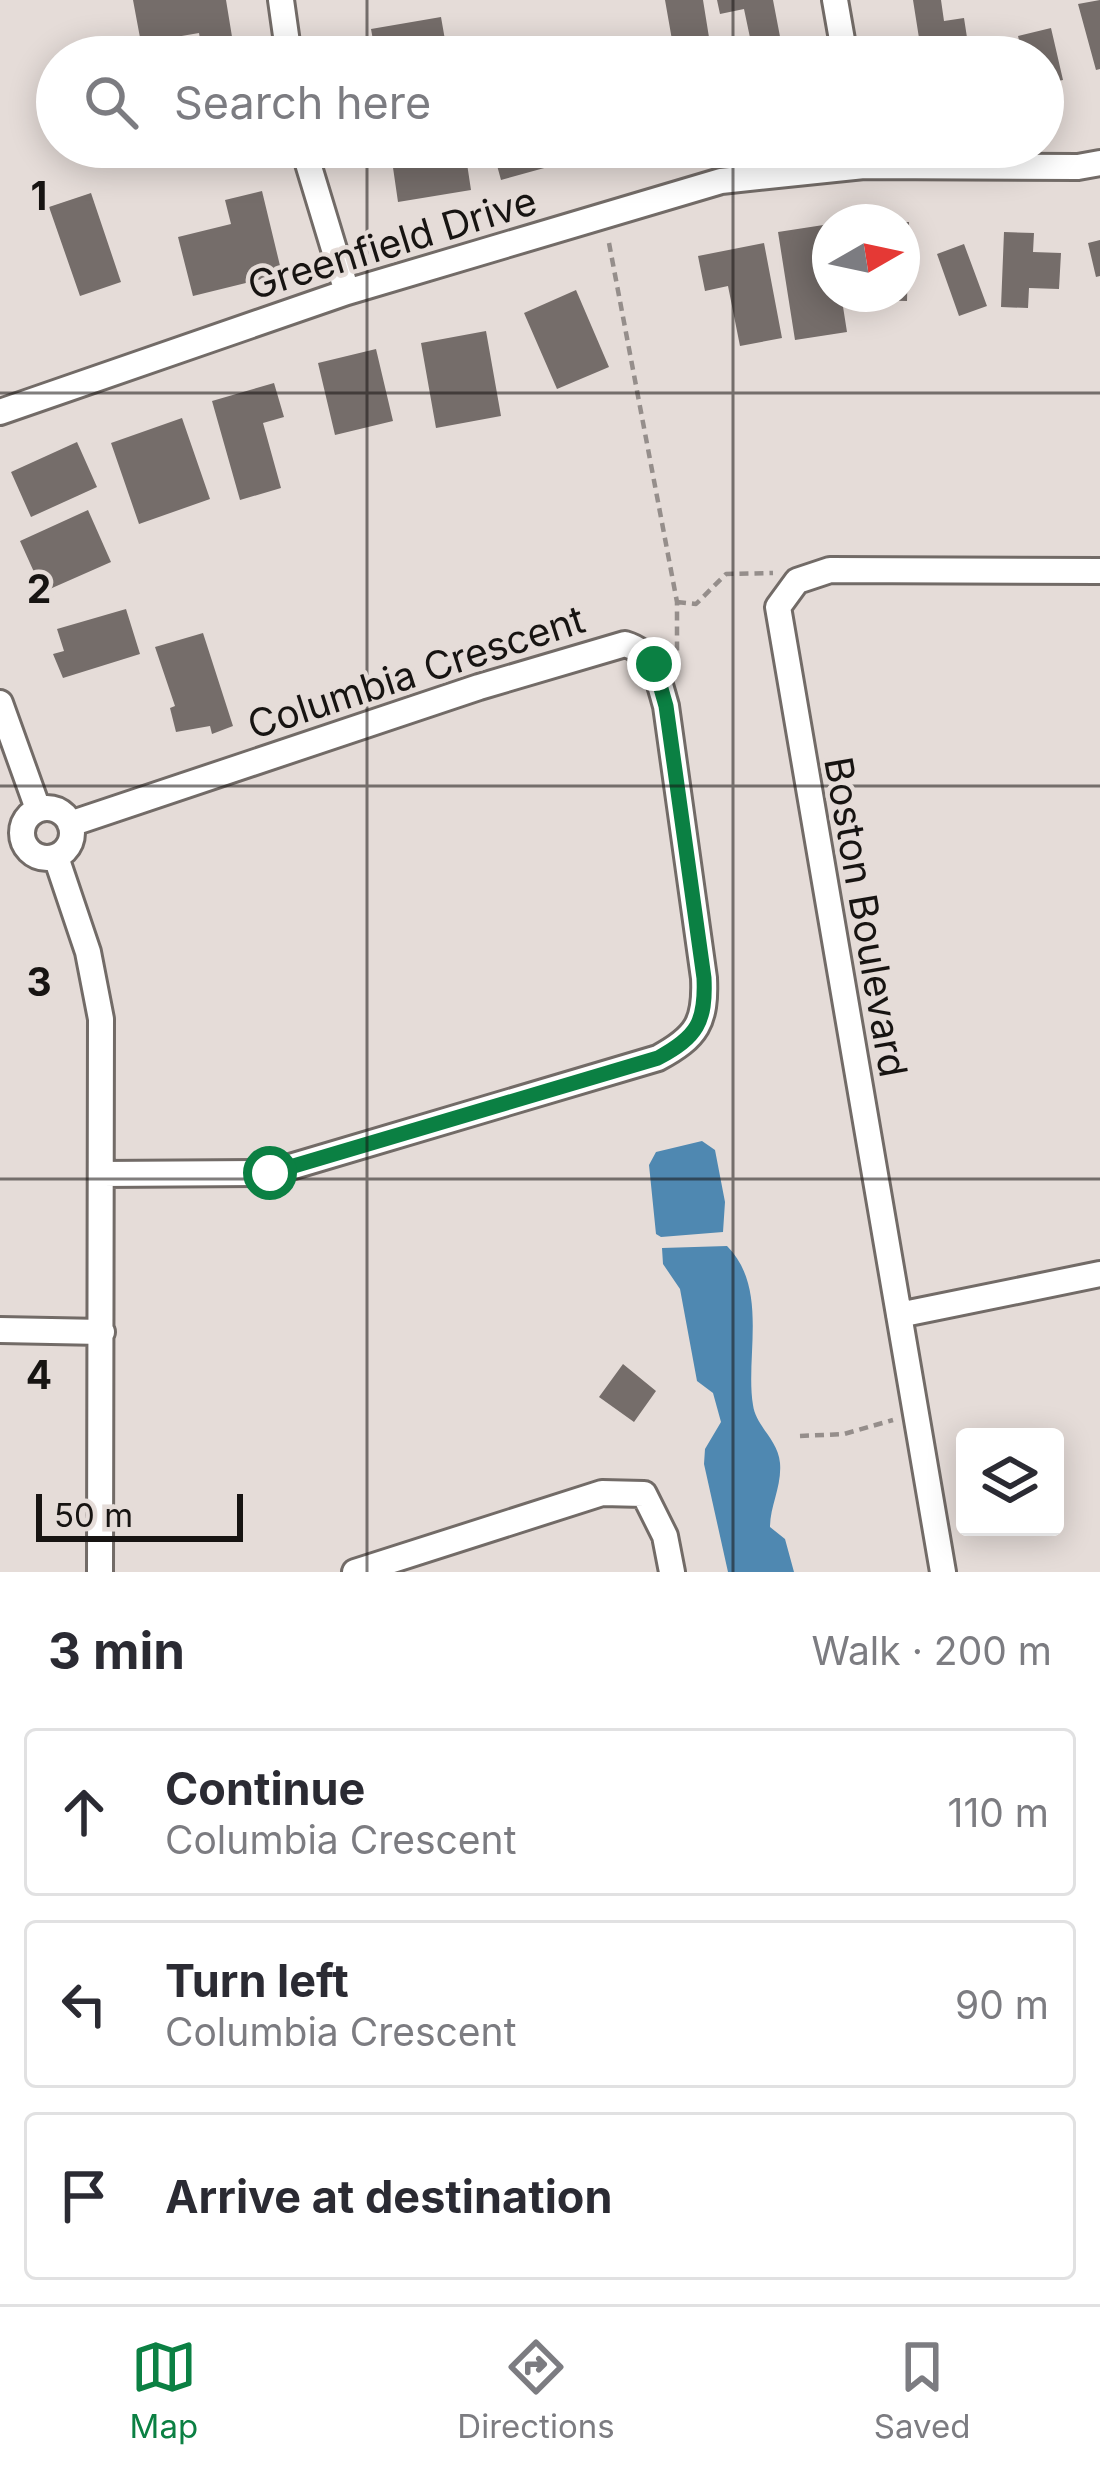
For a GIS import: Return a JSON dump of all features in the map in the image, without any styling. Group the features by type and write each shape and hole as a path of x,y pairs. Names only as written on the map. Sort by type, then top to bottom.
{"street":[{"path":"281,0 286,36"},
{"path":"835,0 841,36"},
{"name":"Greenfield Drive","path":"1064,166 1100,163"},
{"path":"309,168 347,292"},
{"name":"Greenfield Drive","path":"0,412 347,292 721,181 797,168"},
{"path":"812,572 1100,571"},
{"name":"Boston Boulevard","path":"812,572 785,592 778,621 944,1572"},
{"name":"Columbia Crescent","path":"70,824 479,687 625,644 639,649 654,664 666,706 704,978 706,1014 692,1040 658,1058 270,1173 101,1174"},
{"path":"0,703 38,809"},
{"path":"38,809 61,812 70,824 68,847 56,857 31,853 11,841 38,809"},
{"path":"56,857 98,989 100,1572"},
{"path":"899,1315 1100,1274"},
{"path":"0,1330 102,1332"},
{"path":"355,1572 602,1493 627,1491 644,1494 654,1507 671,1572"}],"path":[{"path":"604,215 677,602 677,674"},
{"path":"677,602 696,604 726,574 812,572"},
{"path":"800,1436 844,1434 916,1415"}],"water":[{"path":"702,1141 715,1150 725,1202 723,1232 661,1237 656,1234 649,1165 656,1152"},
{"path":"727,1246 740,1263 752,1302 753,1405 780,1463 770,1527 785,1539 794,1572 728,1572 704,1464 705,1449 721,1422 713,1393 697,1381 680,1289 663,1264 662,1248"}],"building":[{"path":"133,0 226,0 232,36 140,36"},
{"path":"665,0 703,0 709,36 671,36"},
{"path":"717,0 773,0 780,36 750,36 744,9 720,14"},
{"path":"913,0 941,0 944,21 964,18 967,36 919,36"},
{"path":"1100,0 1100,69 1096,70 1078,4"},
{"path":"441,17 444,36 372,36 371,29"},
{"path":"1051,28 1053,36 1018,36"},
{"path":"393,168 468,168 471,190 398,202"},
{"path":"498,168 544,168 501,180"},
{"path":"262,191 282,274 193,296 178,237 231,224 225,200"},
{"path":"91,193 121,282 80,296 49,207"},
{"path":"812,227 812,312 844,312 847,332 795,340 778,232"},
{"path":"1004,232 1034,233 1033,252 1061,253 1059,289 1029,288 1028,308 1001,307"},
{"path":"1100,240 1100,276 1096,277 1088,243"},
{"path":"764,243 782,338 740,346 728,286 705,291 698,256"},
{"path":"964,244 987,306 959,316 937,254"},
{"path":"576,290 609,367 557,389 524,313"},
{"path":"486,331 501,416 436,428 421,343"},
{"path":"376,349 393,421 335,435 318,363"},
{"path":"274,383 284,417 263,423 281,488 240,500 212,401"},
{"path":"182,418 210,499 139,524 111,443"},
{"path":"77,442 97,487 31,517 11,472"},
{"path":"88,510 111,562 43,592 20,541"},
{"path":"126,609 140,654 63,678 53,654 64,651 57,629"},
{"path":"203,633 233,726 212,734 210,726 176,732 170,708 175,706 155,647"},
{"path":"623,1364 656,1391 634,1422 599,1397"}],"route":[{"path":"270,1173 325,1161 658,1058 692,1040 706,1014 704,978 666,706 654,664"}]}
